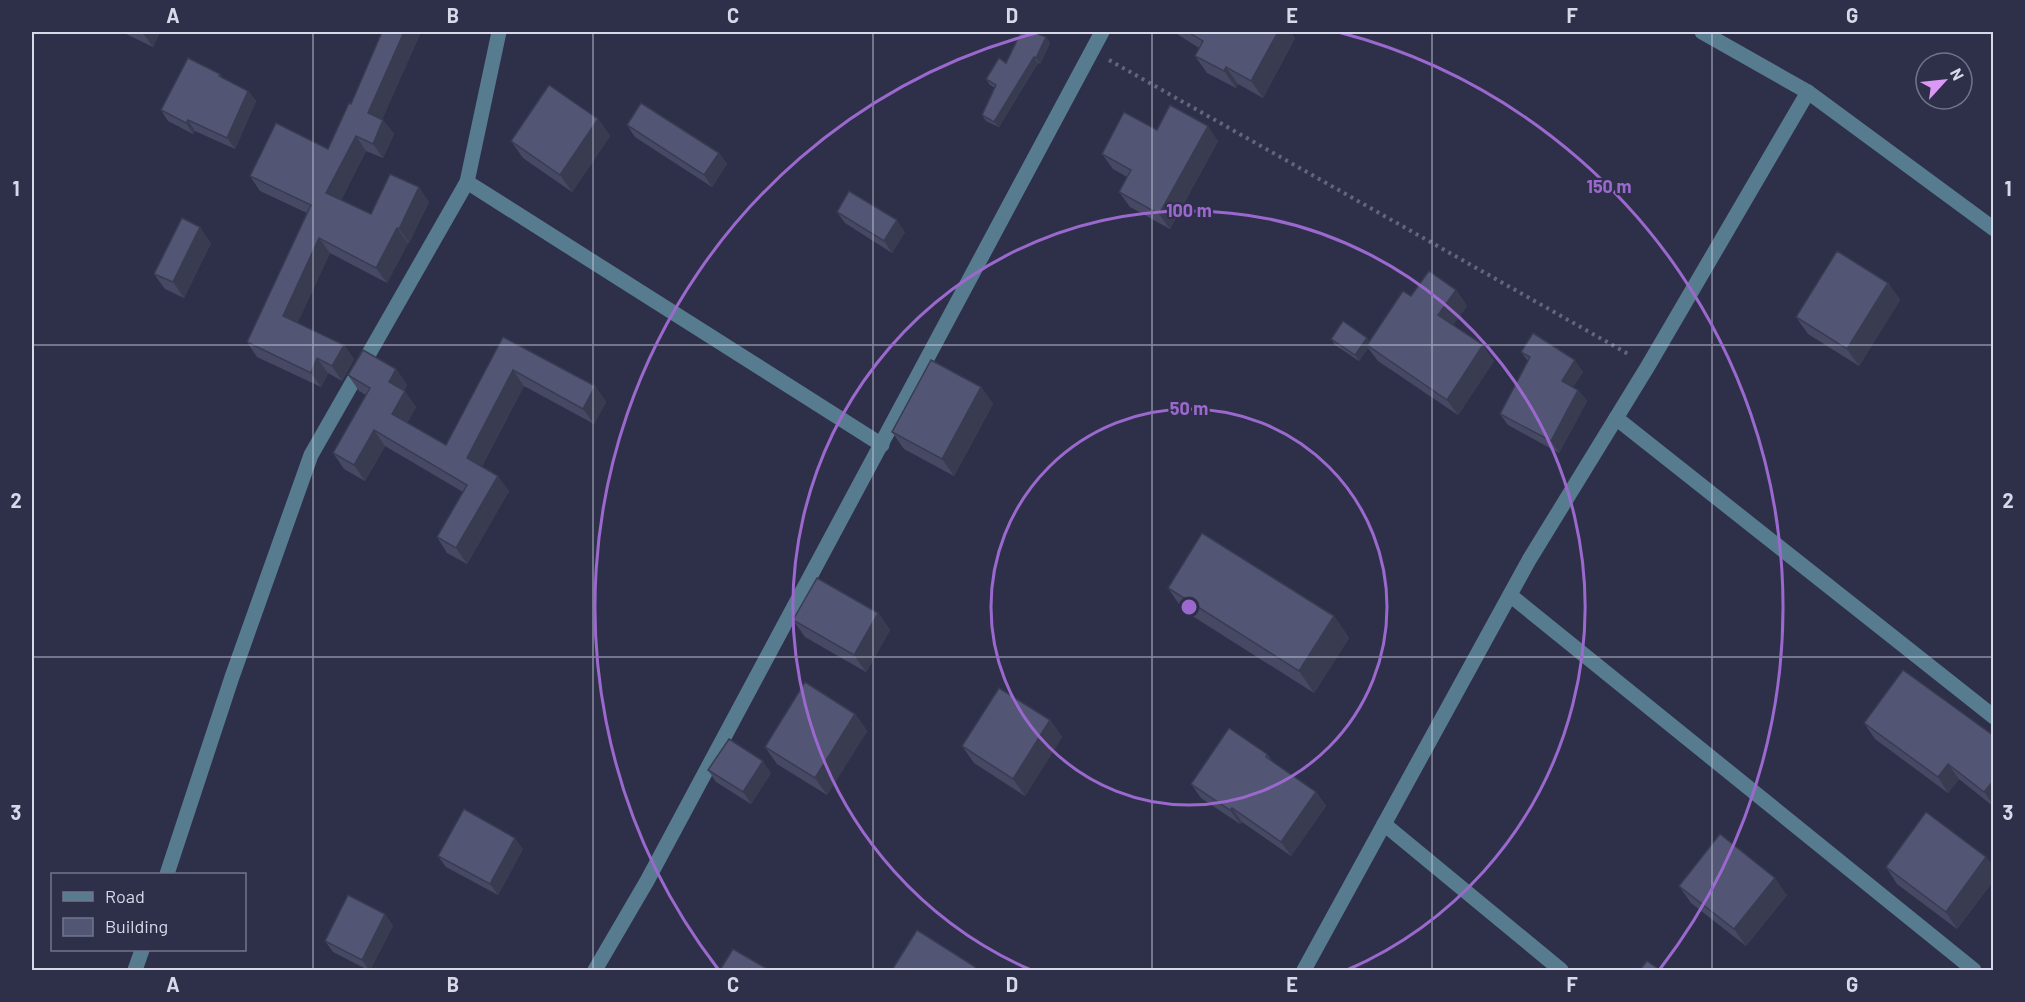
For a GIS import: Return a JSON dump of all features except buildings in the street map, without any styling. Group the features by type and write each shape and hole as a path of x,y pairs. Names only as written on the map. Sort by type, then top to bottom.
{"street":[{"path":"167,873 232,677 311,455 467,182 499,32"},
{"path":"595,970 647,881 1102,32"},
{"path":"1702,32 1808,92 1994,229"},
{"path":"1304,970 1510,595 1648,366 1808,92"},
{"path":"467,182 882,445"},
{"path":"1616,418 1994,717"},
{"path":"1510,595 1974,970"},
{"path":"1384,824 1561,970"},
{"path":"135,970 142,951"}],"path":[{"path":"1093,51 1648,366"}]}
